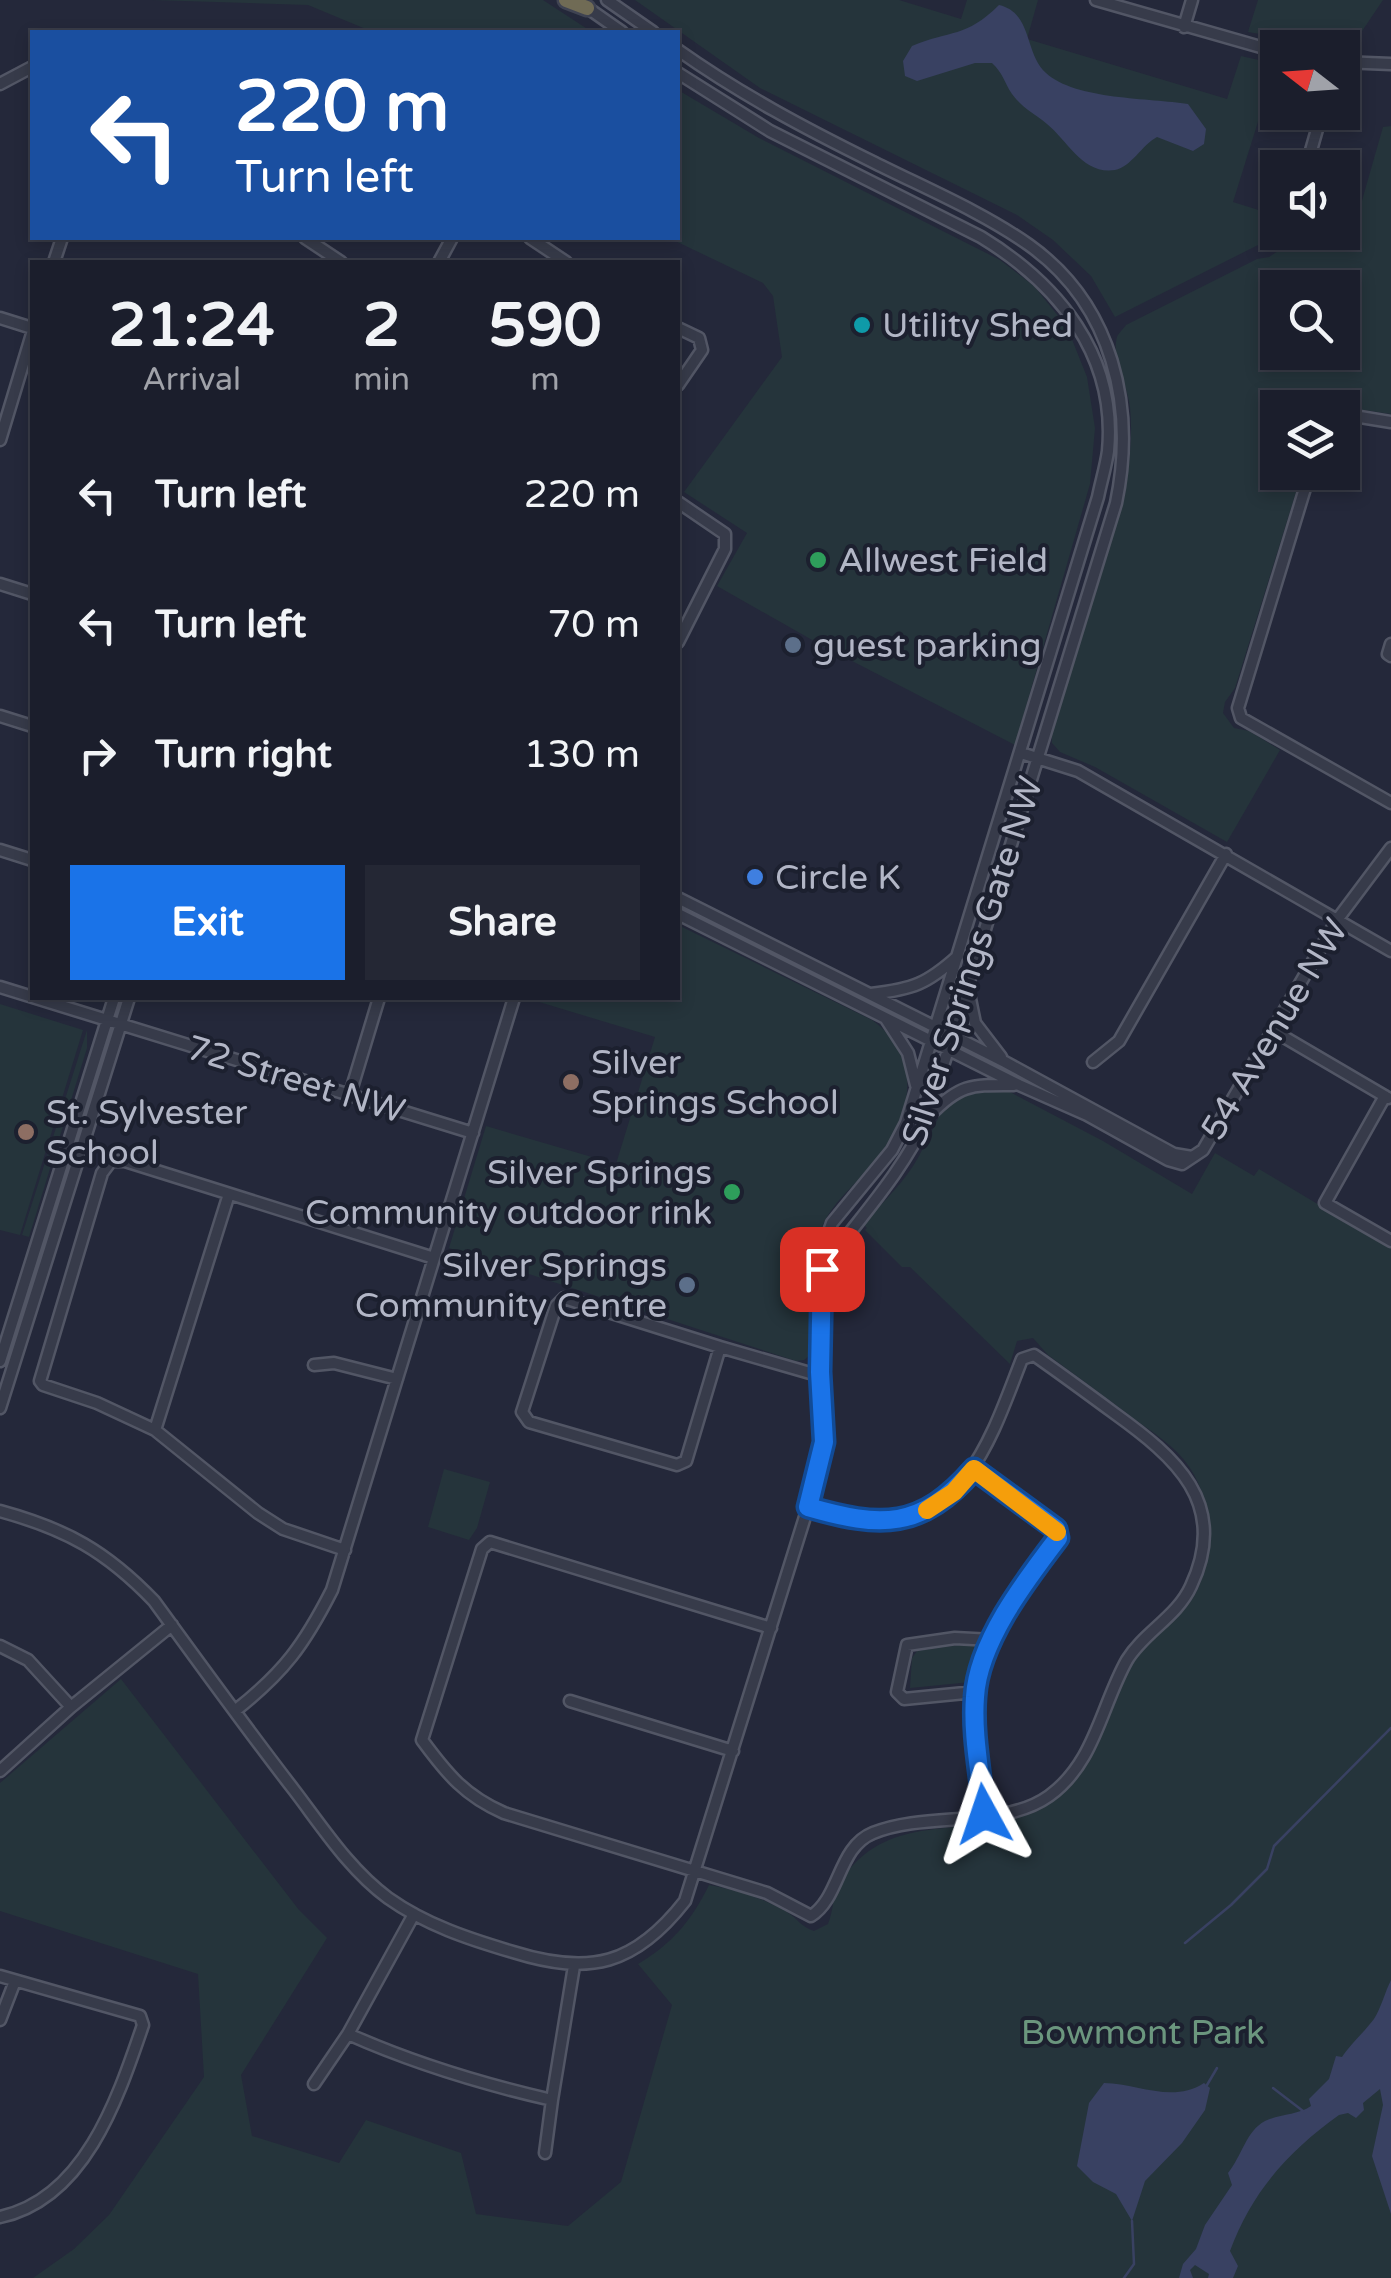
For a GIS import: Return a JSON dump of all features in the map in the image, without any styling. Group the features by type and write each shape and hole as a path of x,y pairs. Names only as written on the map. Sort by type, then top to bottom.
{"highway":[{"path":"566,0 582,4"}],"street":[{"path":"606,0 650,30"},
{"path":"1096,0 1260,47"},
{"path":"1184,27 1192,0"},
{"path":"582,4 619,30"},
{"name":"Silver Springs Gate NW","path":"680,51 777,114 987,218 1030,246 1056,268 1093,316 1117,373 1123,405 1123,470 1116,503 927,1118 901,1168 822,1269"},
{"path":"1360,63 1391,64"},
{"path":"0,84 30,68"},
{"name":"Silver Springs Gate NW","path":"680,73 770,132 1015,257 1059,300 1092,354 1105,400 1108,451 1098,497 917,1090 892,1150 832,1223 821,1254 822,1269"},
{"path":"309,240 338,260"},
{"path":"533,240 563,260"},
{"path":"0,318 30,330"},
{"path":"680,329 699,338 702,350 680,382"},
{"path":"0,440 30,338"},
{"path":"1360,417 1391,422"},
{"path":"1305,490 1238,708 1242,718 1391,803"},
{"path":"680,503 726,534 725,549 680,638"},
{"path":"0,584 30,593"},
{"path":"1391,644 1391,656"},
{"path":"0,716 30,725"},
{"path":"1021,752 1078,772 1391,951"},
{"name":"54 Avenue NW","path":"1192,1158 1203,1150 1337,920 1391,848"},
{"path":"0,850 30,859"},
{"path":"1093,1062 1119,1040 1226,854"},
{"path":"680,899 1005,1062 1174,1154 1192,1158"},
{"path":"680,915 1088,1116 1168,1160 1182,1164 1192,1158"},
{"path":"870,994 916,988 959,956"},
{"path":"967,986 975,1023 1005,1062"},
{"name":"72 Street NW","path":"0,988 30,997"},
{"name":"72 Street NW","path":"38,1000 473,1134"},
{"path":"0,1361 113,1000"},
{"path":"0,1408 127,1000"},
{"path":"350,1094 378,1000"},
{"path":"236,1710 285,1667 310,1633 332,1590 513,1000"},
{"path":"886,1018 908,1053 917,1090"},
{"path":"1272,1030 1388,1098 1325,1204 1391,1241"},
{"path":"927,1118 950,1095 964,1088 1020,1085"},
{"path":"345,1550 283,1529 156,1430 43,1385 40,1380 102,1174 111,1161 124,1162 434,1258"},
{"path":"156,1430 229,1194"},
{"path":"0,1511 46,1524 102,1554 129,1574 172,1625 334,1845 386,1896 414,1914 469,1939 532,1958 574,1966 621,1956 663,1929 686,1900 808,1507 824,1442 820,1372 822,1269"},
{"path":"720,1347 686,1461 677,1466 528,1422 522,1412 556,1306 564,1298 720,1347 810,1373 820,1372"},
{"path":"771,1628 490,1542 482,1549 422,1740 444,1770 476,1800 504,1813 767,1893 811,1916 820,1910 846,1858 870,1834 935,1820 1020,1811 1049,1796 1077,1768 1094,1739 1114,1683 1134,1648 1176,1610 1190,1589 1201,1560 1204,1531 1189,1479 1161,1447 1034,1355 1022,1359 974,1469 954,1492 928,1510 881,1522 852,1520 808,1507"},
{"path":"314,1365 334,1363 397,1380"},
{"path":"974,1469 1056,1529 1058,1538 1010,1604 992,1640 975,1692 984,1814"},
{"path":"0,1770 172,1625"},
{"path":"975,1692 904,1699 897,1692 907,1645 955,1638 992,1640"},
{"path":"0,1646 28,1660 71,1707"},
{"path":"570,1701 732,1751"},
{"path":"314,2084 348,2034 414,1914"},
{"path":"545,2153 574,1966"},
{"path":"0,1976 140,2016 142,2026 118,2096 68,2178 44,2200 20,2213 0,2217"},
{"path":"0,2020 15,1980"},
{"path":"348,2034 498,2088 552,2100"}],"green space":[{"path":"152,0 543,0 589,30 368,30 308,5"},
{"path":"635,0 899,0 961,19 967,0 1038,0 1027,39 1227,99 1241,56 1260,60 1260,115 1233,202 1260,210 1260,244 1115,317 1091,276 1053,240 1017,215 760,88"},
{"path":"1258,0 1383,0 1360,34 1360,30 1248,32"},
{"path":"680,91 759,138 1000,260 1034,286 1067,327 1087,377 1095,428 1090,484 1015,745 821,645 717,586 747,533 684,492 782,357 773,296 763,283 673,240 680,240"},
{"path":"1391,126 1391,414 1360,409 1360,390 1260,390 1260,490 1297,490 1235,688 1223,713 1234,728 1249,731 1280,750 1227,842 1095,767 1060,752 1052,743 1125,494 1131,418 1116,354 1117,337 1126,325 1280,250 1360,250 1360,208 1383,127"},
{"path":"680,926 872,1020 899,1050 907,1084 900,1120 872,1165 833,1208 816,1243 811,1306 813,1353 804,1360 796,1361 449,1248 486,1126 616,1164 655,1037 533,1000 680,1000"},
{"name":"St. Sylvester School","path":"0,1004 83,1030 20,1235 0,1230"},
{"path":"87,1030 87,1048 29,1237 22,1235"},
{"name":"Bowmont Park","path":"1004,1089 1192,1194 1215,1153 1254,1176 1259,1169 1391,1248 1391,2278 33,2278 74,2249 109,2215 204,2077 198,1974 0,1911 0,1783 121,1679 299,1910 327,1938 241,2075 252,2136 339,2163 366,2120 461,2153 476,2214 568,2226 621,2182 672,2005 638,1964 680,1930 709,1885 769,1903 814,1931 828,1924 841,1881 862,1857 885,1842 911,1833 1021,1816 1047,1804 1078,1776 1098,1741 1131,1664 1197,1592 1207,1555 1208,1521 1195,1476 1171,1446 1048,1355 1033,1338 1017,1341 1010,1364 910,1267 902,1267 865,1230 863,1224 907,1174 948,1105 968,1093"},
{"path":"444,1469 490,1482 477,1528 469,1540 428,1527"},
{"path":"973,1643 982,1652 971,1682 910,1688 912,1658 917,1651"}],"water":[{"path":"999,5 1018,16 1039,65 1059,82 1094,93 1188,104 1206,129 1204,144 1193,151 1157,137 1126,165 1104,170 1085,162 1020,103 992,63 975,63 917,81 905,76 903,61 912,46 967,28"},
{"path":"1391,1980 1391,2214 1372,2156 1383,2105 1380,2089 1363,2103 1364,2110 1356,2118 1348,2113 1339,2115 1274,2174 1249,2210 1230,2251 1238,2266 1233,2278 1208,2278 1209,2274 1195,2265 1190,2270 1193,2278 1179,2278 1205,2225 1232,2185 1228,2173 1253,2131 1265,2121 1311,2106 1309,2099 1329,2079 1336,2056 1342,2057 1374,2019"},
{"path":"1104,2083 1167,2092 1180,2092 1204,2083 1210,2088 1205,2110 1182,2143 1145,2181 1132,2221 1116,2194 1093,2182 1077,2166 1089,2103"}],"waterway":[{"path":"1185,1943 1267,1869 1274,1846 1391,1728"},
{"path":"1207,2085 1217,2068"},
{"path":"1273,2088 1303,2111"},
{"path":"1124,2278 1134,2264 1132,2221"}],"slow traffic":[{"path":"927,1510 954,1492 974,1469 1057,1532"}],"place":[{"name":"Utility Shed","path":"862,325"},
{"name":"Allwest Field","path":"818,560"},
{"name":"guest parking","path":"793,645"},
{"name":"Circle K","path":"755,877"},
{"name":"Silver Springs School","path":"571,1082"},
{"name":"St. Sylvester School","path":"26,1132"},
{"name":"Silver Springs Community outdoor rink","path":"732,1192"},
{"name":"Silver Springs Community Centre","path":"687,1285"}],"route":[{"path":"822,1269 820,1372 824,1442 808,1507 852,1520 881,1522 901,1518 928,1510 954,1492 974,1469 1056,1529 1058,1538 1010,1604 992,1640 975,1692 984,1814"}]}
